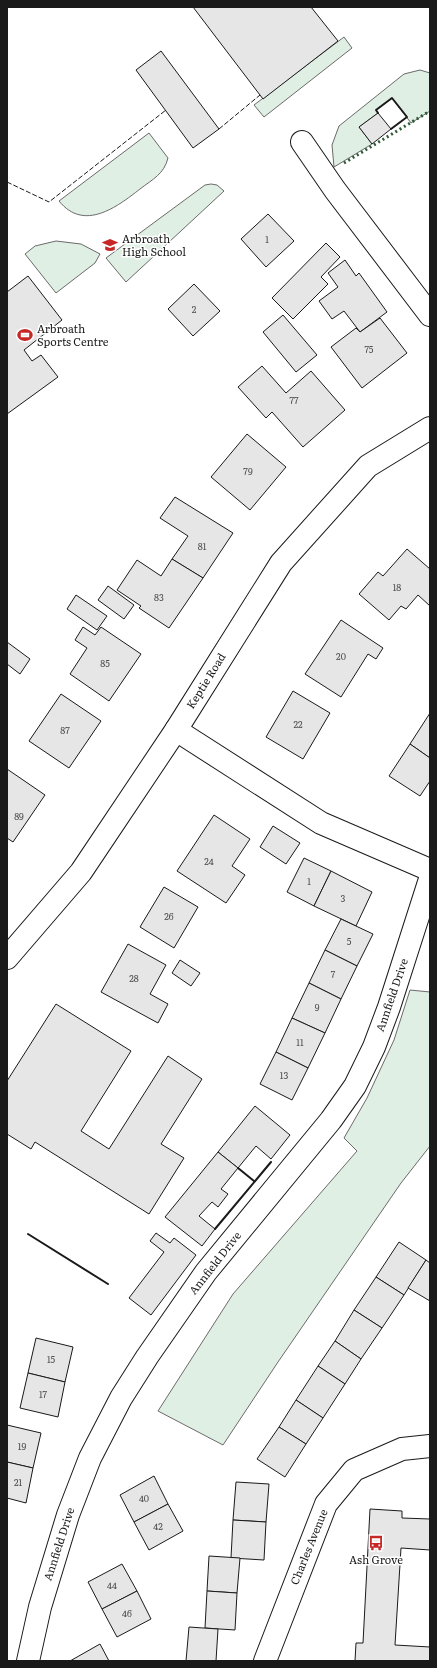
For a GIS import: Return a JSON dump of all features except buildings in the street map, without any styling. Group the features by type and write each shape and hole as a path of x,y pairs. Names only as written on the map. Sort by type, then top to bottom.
{"street":[{"path":"302,142 335,190 430,315"},
{"name":"Keptie Road","path":"7,958 81,872 176,730 281,562 368,466 430,428"},
{"path":"176,730 321,823 430,870"},
{"name":"Annfield Drive","path":"28,1661 40,1607 68,1515 90,1458 121,1398 147,1357 206,1272 331,1120 355,1086 374,1047 389,1007 430,879"},
{"name":"Charles Avenue","path":"265,1661 326,1504 354,1470 402,1449 430,1446"}],"green space":[{"path":"344,37 352,48 264,117 254,105"},
{"path":"420,70 430,73 430,111 411,123 392,98 376,110 378,113 359,127 372,144 334,167 332,145 339,126 404,74"},
{"path":"149,133 168,158 164,168 154,179 111,209 90,216 79,215 69,210 59,201"},
{"path":"205,185 217,185 224,191 126,282 106,258"},
{"path":"56,241 81,244 100,254 95,263 56,293 25,254 35,246"},
{"path":"410,990 430,992 430,1146 401,1183 223,1445 158,1411 233,1294 357,1151 344,1138 367,1098 394,1040"}],"hedge":[{"path":"344,163 430,111"}],"fence":[{"path":"219,129 260,95"},
{"path":"7,182 49,202 166,110"}],"wall":[{"path":"378,113 376,110 392,98 407,117 391,129"},
{"path":"215,1229 271,1162"},
{"path":"238,1168 254,1181"},
{"path":"28,1234 108,1284"}],"place":[{"name":"Arbroath High School","path":"110,245"},
{"name":"Arbroath Sports Centre","path":"25,335"},
{"name":"Ash Grove","path":"376,1543"}]}
